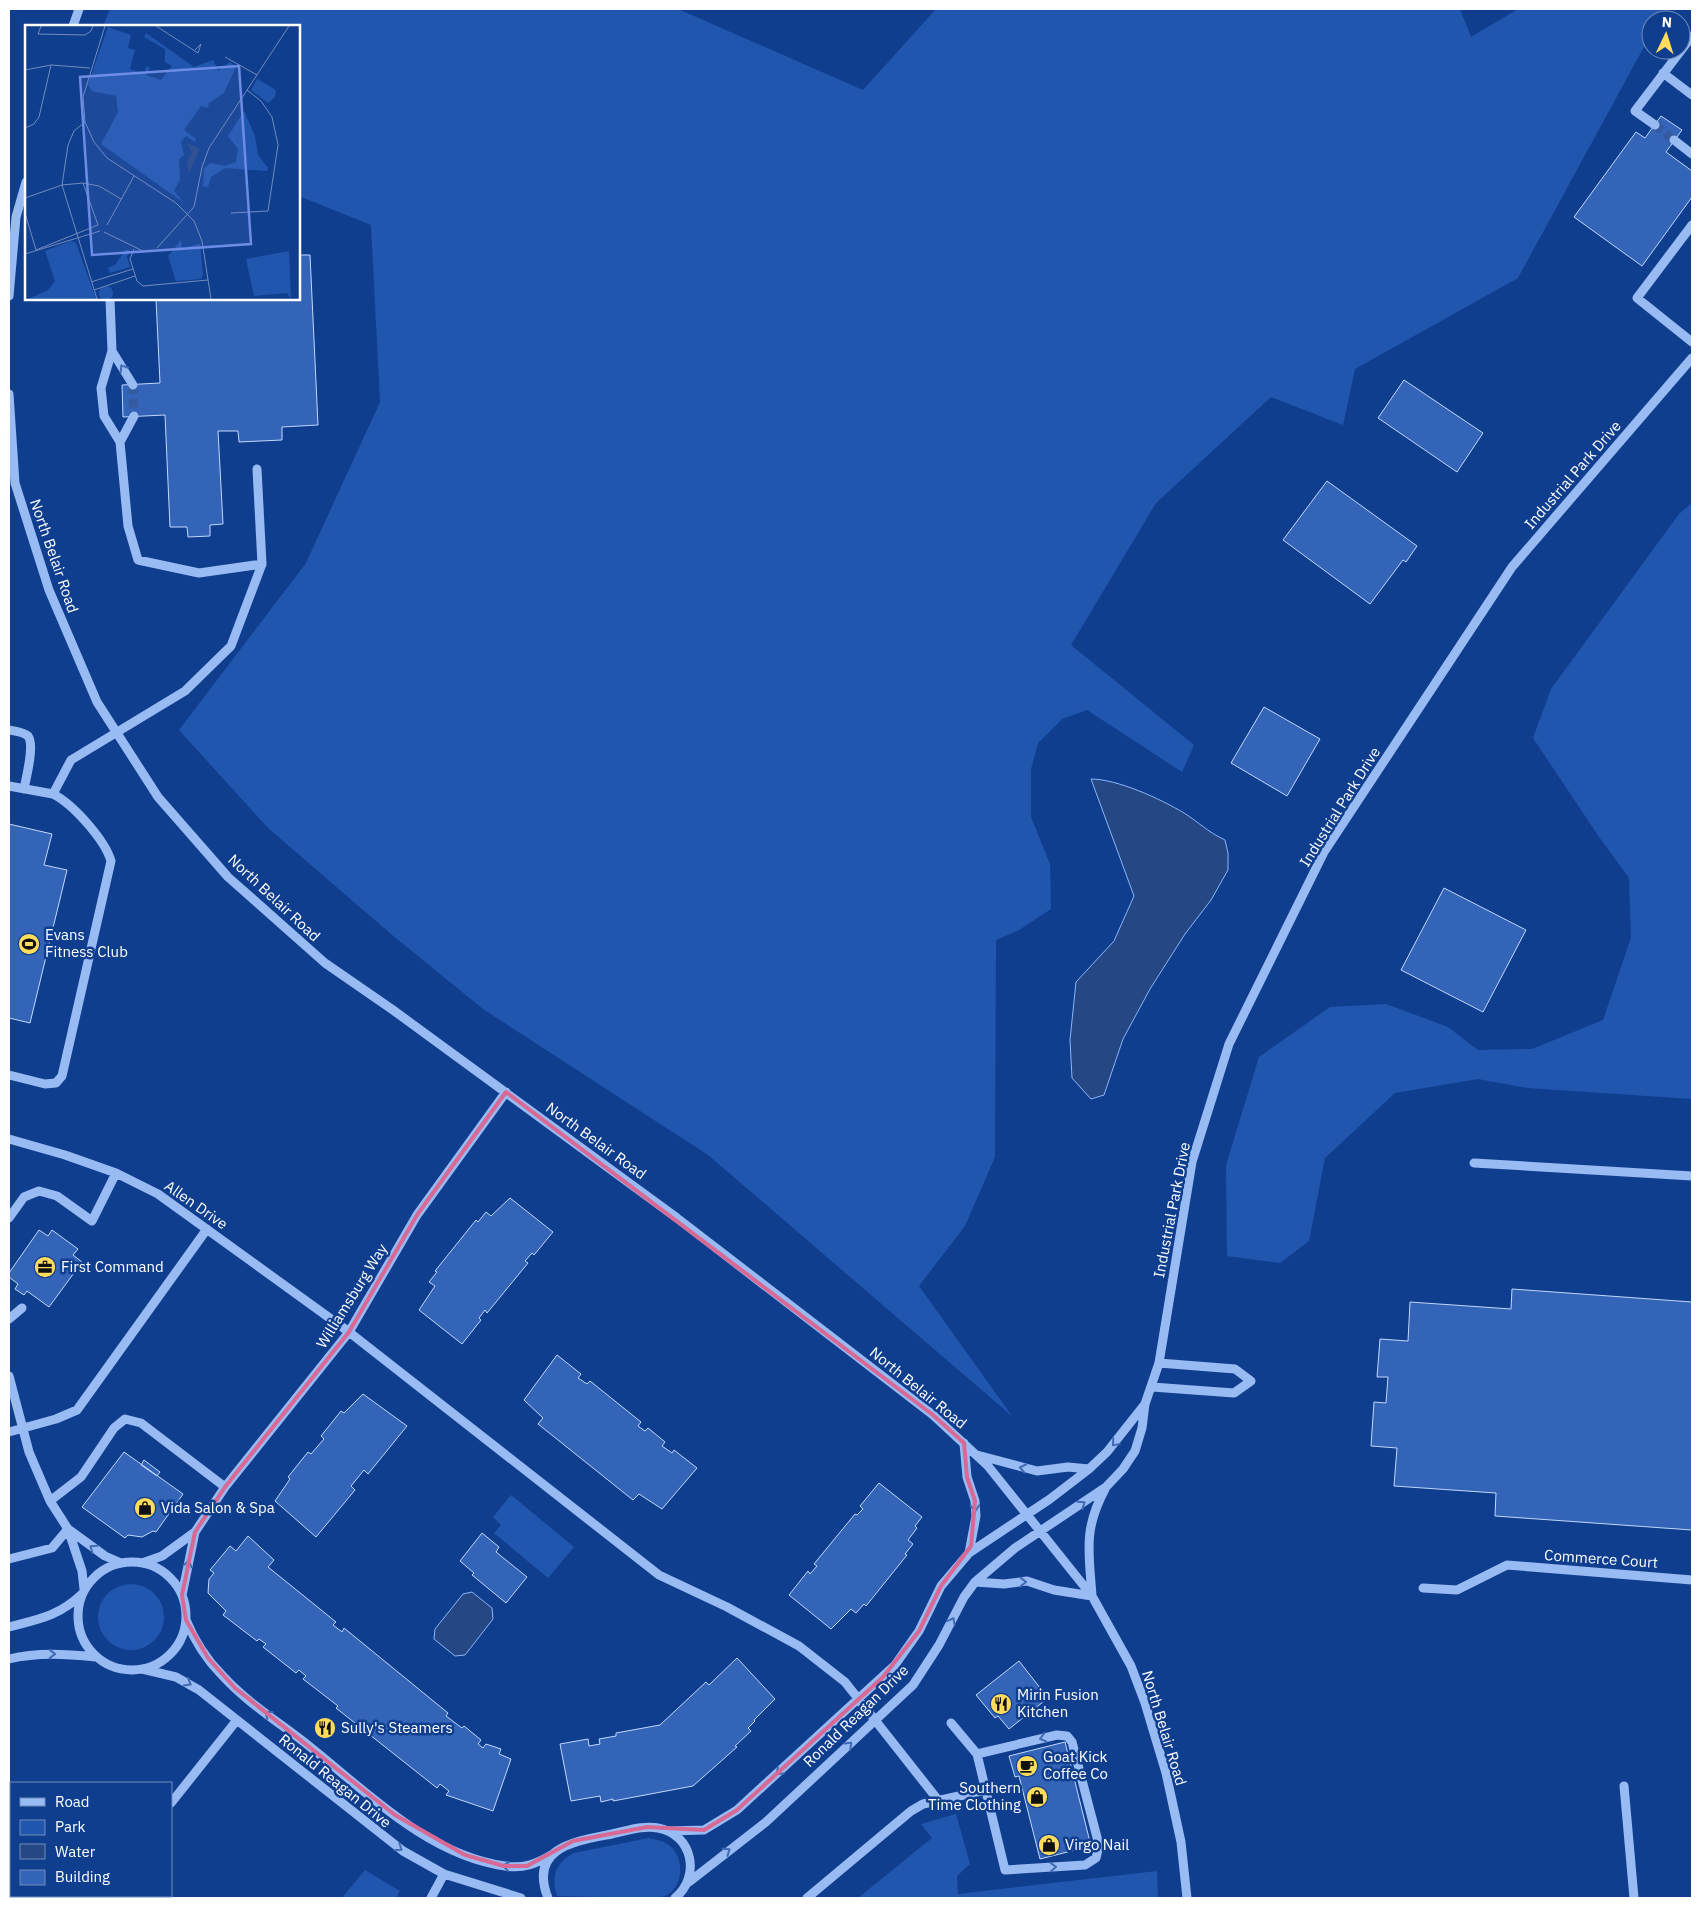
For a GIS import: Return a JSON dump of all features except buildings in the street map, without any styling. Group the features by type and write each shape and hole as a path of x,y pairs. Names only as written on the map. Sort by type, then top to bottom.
{"street":[{"path":"73,25 79,9"},
{"path":"1655,124 1635,111 1692,36"},
{"path":"1663,73 1692,95"},
{"path":"1674,140 1692,154"},
{"path":"9,296 16,217 25,186"},
{"path":"1692,225 1637,298 1692,342"},
{"path":"110,300 112,351 101,388 104,416 120,442 128,526 138,560 199,574 262,564"},
{"path":"112,351 133,385"},
{"name":"Industrial Park Drive","path":"1041,1531 1106,1487 1123,1469 1135,1451 1142,1428 1145,1404 1159,1363 1192,1162 1229,1044 1324,852 1512,567 1692,358"},
{"name":"North Belair Road","path":"9,394 12,484 49,590 97,702 158,797 228,877 325,963 506,1092 824,1330 933,1415 988,1466 1092,1596 1131,1666 1145,1703 1166,1773 1181,1842 1187,1898"},
{"path":"120,442 134,416"},
{"path":"53,794 71,760 185,691 232,646 262,564 257,469"},
{"path":"9,730 24,733 29,737 32,745 24,789"},
{"path":"9,786 53,794 64,800 107,849 111,861 62,1076 56,1083 45,1084 9,1075"},
{"name":"Williamsburg Way","path":"142,1563 162,1556 195,1532 226,1487 349,1332 417,1216 506,1092"},
{"name":"Allen Drive","path":"9,1139 66,1155 116,1173 158,1194 349,1332 659,1575 727,1607 799,1646 845,1682 938,1800"},
{"path":"1474,1163 1692,1176"},
{"path":"9,1218 24,1198 39,1191 56,1196 92,1220 116,1173"},
{"path":"9,1432 77,1410 207,1229"},
{"path":"9,1319 22,1308"},
{"path":"1152,1387 1234,1393 1251,1381 1235,1369 1159,1363"},
{"path":"9,1376 22,1429 36,1474 68,1529 82,1571 83,1592"},
{"name":"Industrial Park Drive","path":"1027,1513 1050,1499 1089,1469 1107,1452 1145,1404"},
{"path":"50,1501 81,1478 114,1428 125,1419 140,1423 226,1487"},
{"path":"964,1444 967,1477 976,1508 969,1553"},
{"path":"975,1454 1037,1471 1068,1467 1089,1469"},
{"path":"975,1582 1004,1584 1027,1581 1054,1590 1092,1596 1088,1533 1096,1505 1106,1487"},
{"name":"Ronald Reagan Drive","path":"9,1627 56,1614 68,1608 100,1572 121,1563 142,1563 166,1574 182,1595 186,1620 208,1658 235,1688 394,1815 426,1836 465,1855 504,1866 527,1866 536,1864 552,1855 561,1846 573,1841 648,1827 668,1831 704,1830 726,1818 894,1665 918,1631 941,1586 969,1553 1027,1513"},
{"path":"9,1559 52,1548 68,1529"},
{"path":"68,1529 105,1556 121,1563"},
{"name":"Ronald Reagan Drive","path":"675,1898 689,1882 766,1822 913,1685 939,1645 964,1597 975,1582 1015,1548 1041,1531"},
{"name":"Williamsburg Way","path":"182,1595 195,1532"},
{"name":"Commerce Court","path":"1423,1588 1458,1590 1507,1565 1692,1580"},
{"name":"Ronald Reagan Drive","path":"83,1592 78,1611 79,1628 85,1644 96,1657"},
{"name":"Ronald Reagan Drive","path":"142,1669 167,1657 177,1646 183,1634 186,1620"},
{"name":"Ronald Reagan Drive","path":"9,1659 30,1654 69,1654 96,1657 118,1668 142,1669 176,1676 237,1720 388,1841 444,1874 521,1898"},
{"path":"172,1802 237,1720"},
{"path":"951,1724 977,1754 1005,1870 1085,1866 1096,1858 1099,1845 1072,1742 1067,1736 1057,1735 977,1754"},
{"path":"1624,1786 1634,1898"},
{"path":"807,1898 911,1811 924,1804 938,1800 986,1790"},
{"path":"668,1831 678,1837 686,1847 691,1864 689,1882"},
{"path":"548,1898 543,1876 545,1865 552,1855"},
{"path":"431,1898 444,1874"}],"highlighted area":[{"path":"506,1092 808,1318 933,1415 964,1443 967,1477 975,1501 971,1546 941,1586 919,1631 883,1677 737,1810 704,1830 647,1827 573,1841 527,1866 504,1866 465,1855 395,1815 235,1688 208,1658 186,1620 182,1595 195,1532 225,1487 349,1332 417,1215"}],"green space":[{"path":"110,9 678,9 863,90 936,9 1460,9 1471,37 1518,9 1665,9 1641,10 1641,52 1518,278 1355,369 1343,425 1271,397 1156,503 1071,645 1194,745 1182,772 1087,710 1062,719 1038,743 1031,769 1031,817 1050,864 1051,909 1019,930 996,940 995,1157 965,1226 919,1286 1012,1416 708,1155 483,1009 391,934 268,828 179,730 306,563 380,402 371,225 300,196 300,25 103,25"},
{"path":"1692,503 1692,1099 1528,1088 1478,1079 1395,1093 1325,1158 1309,1241 1280,1263 1227,1256 1226,1165 1259,1057 1330,1007 1386,1004 1448,1027 1478,1050 1532,1049 1603,1020 1631,938 1629,878 1597,834 1533,738 1551,689 1679,514"},
{"path":"511,1495 574,1547 548,1578 494,1533 501,1525 493,1517"},
{"path":"124,1584 138,1584 150,1589 159,1598 164,1610 162,1630 155,1641 138,1650 124,1650 112,1645 103,1636 98,1624 98,1610 103,1598 112,1589"},
{"path":"956,1814 970,1864 957,1876 958,1894 1157,1871 1158,1898 858,1898 932,1838 921,1824"},
{"path":"649,1838 669,1845 678,1858 680,1865 679,1879 673,1891 667,1895 652,1898 557,1896 554,1883 556,1871 562,1861 574,1853"},
{"path":"365,1870 400,1891 396,1898 342,1898"}],"water":[{"path":"1091,779 1113,782 1151,796 1184,813 1225,840 1228,853 1228,870 1211,900 1185,934 1150,989 1123,1039 1104,1095 1091,1099 1072,1078 1070,1040 1076,982 1114,941 1134,896"},
{"path":"472,1592 492,1608 493,1619 465,1655 455,1656 434,1639 435,1629 463,1594"}],"tunnel":[{"path":"1655,125 1674,140"},
{"path":"133,385 134,416"}],"place":[{"name":"Evans Fitness Club","path":"29,944"},
{"name":"First Command","path":"45,1267"},
{"name":"Vida Salon & Spa","path":"145,1508"},
{"name":"Mirin Fusion Kitchen","path":"1001,1704"},
{"name":"Sully's Steamers","path":"325,1728"},
{"name":"Goat Kick Coffee Co","path":"1027,1766"},
{"name":"Southern Time Clothing","path":"1037,1797"},
{"name":"Virgo Nail","path":"1049,1845"}]}
